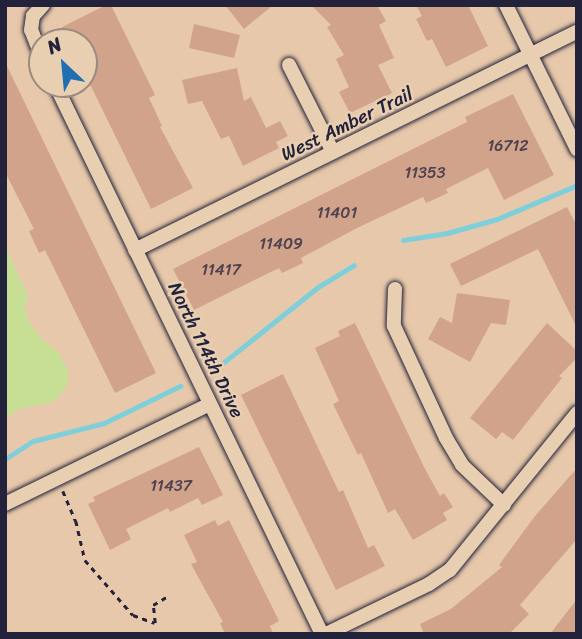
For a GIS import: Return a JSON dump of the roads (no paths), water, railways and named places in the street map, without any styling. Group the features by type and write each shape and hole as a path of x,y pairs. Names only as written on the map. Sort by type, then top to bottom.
{"street":[{"path":"31,28 31,23 43,5"},
{"path":"506,5 577,149"},
{"name":"West Amber Trail","path":"135,250 577,32"},
{"path":"289,65 333,152"},
{"name":"North 114th Drive","path":"62,98 324,634"},
{"path":"395,289 394,326 446,438 467,471 503,505"},
{"path":"5,504 211,404"},
{"path":"324,634 439,578 460,560 577,413"}],"waterway":[{"path":"403,240 447,233 497,219 575,186"},
{"path":"214,370 318,287 354,265"},
{"path":"5,459 33,441 104,423 180,386"}]}
